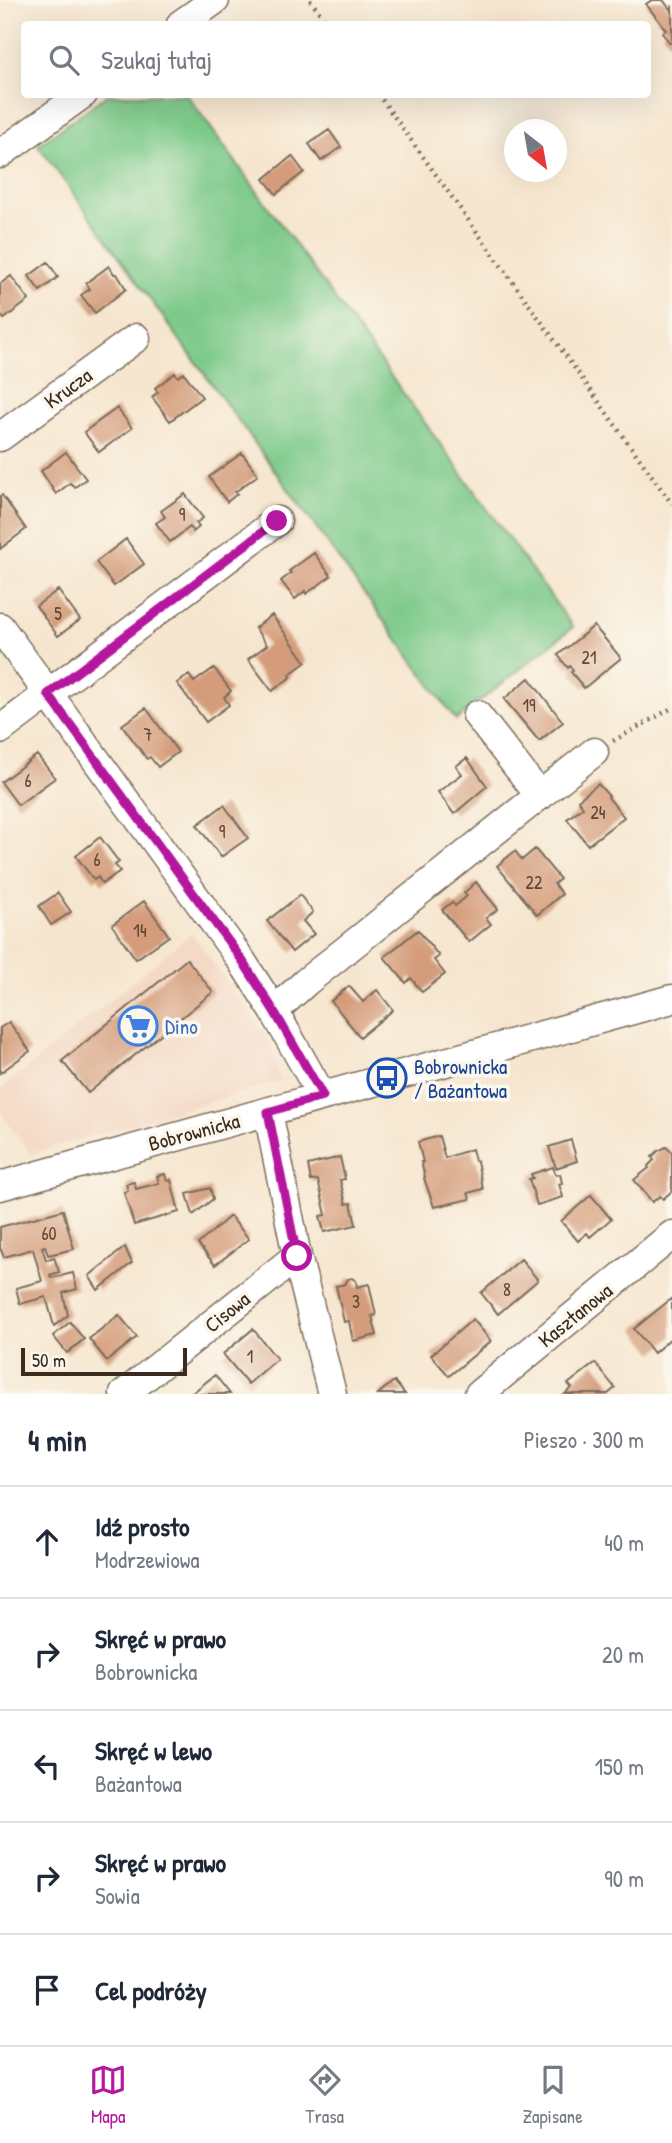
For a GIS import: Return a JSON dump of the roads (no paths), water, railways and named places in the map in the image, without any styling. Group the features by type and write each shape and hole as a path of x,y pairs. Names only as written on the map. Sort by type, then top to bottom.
{"street":[{"path":"185,21 215,0"},
{"path":"0,154 77,98"},
{"name":"Krucza","path":"0,437 136,338"},
{"path":"0,730 277,521"},
{"path":"0,627 242,960 323,1096"},
{"path":"477,715 540,796"},
{"path":"274,1011 306,982 594,752"},
{"name":"Bobrownicka","path":"0,1186 672,999"},
{"path":"268,1112 297,1256 332,1394"},
{"name":"Kasztanowa","path":"479,1394 672,1235"},
{"name":"Cisowa","path":"124,1394 297,1256"}],"place":[{"name":"Dino","path":"138,1026"},
{"name":"Bobrownicka / Bażantowa","path":"387,1078"}]}
